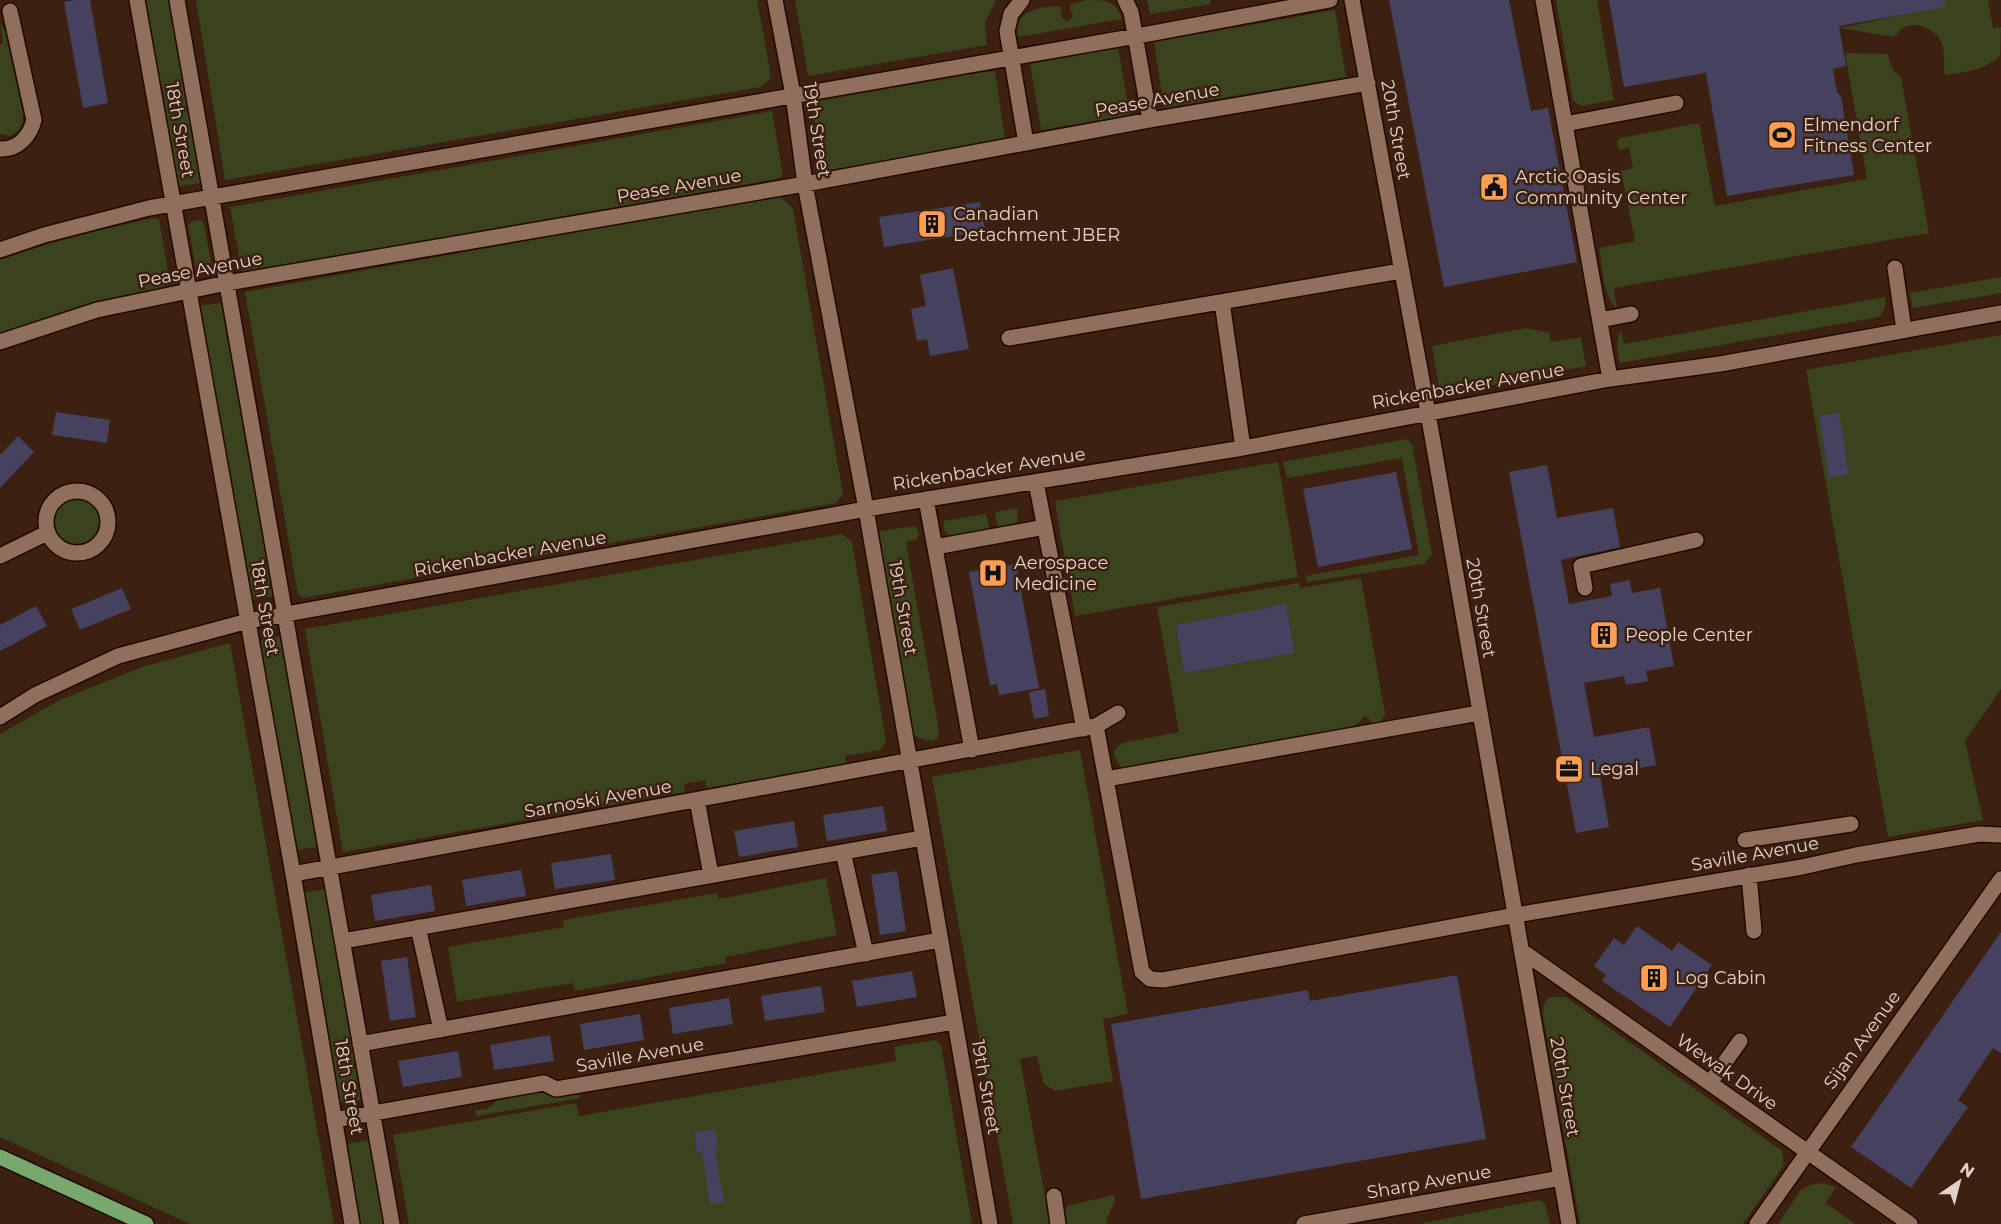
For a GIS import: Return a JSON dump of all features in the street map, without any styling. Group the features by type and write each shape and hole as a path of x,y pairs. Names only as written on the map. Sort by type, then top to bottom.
{"main road":[{"path":"0,1158 146,1224"}],"street":[{"name":"18th Street","path":"137,0 293,874 352,1224"},
{"name":"18th Street","path":"177,0 392,1224"},
{"name":"19th Street","path":"775,0 793,95 805,184 866,509 990,1224"},
{"path":"1022,0 1011,14 1007,31 1026,143"},
{"path":"1125,0 1131,12 1150,120"},
{"path":"0,250 73,227 149,208 1330,0"},
{"name":"20th Street","path":"1352,0 1428,413 1569,1224"},
{"path":"1543,0 1610,379"},
{"path":"0,148 14,147 24,140 31,132 34,120 9,8"},
{"name":"Pease Avenue","path":"0,342 97,310 227,283 805,184 1150,120 1368,83"},
{"path":"1565,124 1676,103"},
{"path":"1895,268 1904,330"},
{"path":"1009,338 1401,271"},
{"path":"1222,302 1243,448"},
{"name":"Rickenbacker Avenue","path":"0,717 35,695 118,656 248,621 866,509 1243,448 1610,379 1720,364 2001,313"},
{"path":"1600,320 1631,314"},
{"path":"1036,482 1090,728 1106,779 1479,713"},
{"path":"72,491 82,491 93,495 107,511 109,522 103,541 96,548 87,552 68,553 52,542 47,533 48,512 53,502 61,495 72,491"},
{"path":"926,499 972,750"},
{"path":"935,548 1045,527"},
{"path":"0,556 47,533"},
{"path":"1586,588 1581,566 1696,540"},
{"name":"Sarnoski Avenue","path":"293,874 1090,728 1118,713"},
{"name":"Saville Avenue","path":"1106,779 1142,972 1150,979 1163,980 1516,915 1802,867 1856,855 1979,834 2001,835"},
{"path":"697,800 711,875"},
{"path":"1745,840 1851,824"},
{"path":"343,941 922,838"},
{"path":"843,852 866,954"},
{"path":"1749,875 1754,932"},
{"name":"Sijan Avenue","path":"1757,1224 2001,879"},
{"path":"418,927 441,1030"},
{"path":"360,1044 940,940"},
{"name":"Wewak Drive","path":"1522,951 1910,1224"},
{"name":"Saville Avenue","path":"334,1120 544,1083 556,1089 954,1022"},
{"path":"1710,1083 1740,1041"},
{"name":"Sharp Avenue","path":"1304,1224 1347,1220 1561,1178"},
{"path":"1054,1196 1058,1224"}],"green space":[{"path":"146,0 168,0 201,183 179,186"},
{"path":"196,0 757,0 771,75 769,80 760,87 225,180"},
{"path":"795,0 996,0 985,23 987,45 808,76"},
{"path":"1087,0 1109,2 1117,8 1122,19 1018,37 1020,21 1029,12 1044,7 1060,6 1061,16 1068,21 1073,16 1071,4"},
{"path":"1147,0 1210,0 1211,4 1150,14"},
{"path":"1556,0 1597,0 1614,100 1582,106 1573,101"},
{"path":"1924,0 1988,0 1993,28 2001,27 2000,56 1980,68 1945,75 1941,42 1931,30 1910,25 1894,37 1840,28 1925,10"},
{"path":"1335,10 1346,77 1164,108 1154,42"},
{"path":"0,24 5,30 23,114 21,127 10,136 0,134 0,44 3,43"},
{"path":"1118,47 1130,115 1041,130 1030,63"},
{"path":"1845,53 1888,54 1892,67 1901,77 1929,233 1614,288 1617,309 1608,296 1599,248 1635,241 1621,171 1633,168 1629,148 1619,150 1617,141 1620,138 1699,123 1715,206 1867,179"},
{"path":"995,72 1005,138 830,170 823,169 812,105 818,101"},
{"path":"772,111 783,176 775,179 242,273 230,207"},
{"path":"779,195 793,209 843,494 836,503 303,598 298,594 245,292"},
{"path":"154,218 159,219 170,283 167,286 81,307 0,333 0,260 76,236"},
{"path":"200,220 204,224 211,264 207,269 199,270 196,267 188,226 192,221"},
{"path":"2001,277 2001,293 1913,308 1910,293"},
{"path":"1886,297 1884,310 1879,317 1620,363 1617,351 1621,330 1624,344"},
{"path":"221,303 273,596 251,600 200,306"},
{"path":"1526,328 1549,333 1551,342 1581,337 1586,366 1453,393 1439,385 1432,346"},
{"path":"2001,335 2001,689 1965,741 1983,820 1888,837 1806,370","holes":["1838,412 1849,474 1829,478 1819,416"]},
{"path":"1406,439 1412,444 1432,554 1424,564 1307,582 1306,576 1419,555 1402,458 1287,478 1283,462"},
{"path":"1278,462 1298,577 1075,616 1056,501"},
{"path":"77,498 93,505 100,521 93,537 77,544 61,537 54,521 61,505"},
{"path":"1017,508 1016,525 998,532 995,512"},
{"path":"986,514 990,533 954,539 944,529 944,521"},
{"path":"915,526 919,533 917,539 906,542 939,731 938,738 932,740 915,736 912,731 878,535 880,531"},
{"path":"842,534 852,542 886,741 880,750 845,756 846,765 707,788 705,780 684,784 685,792 343,852 305,629"},
{"path":"1361,578 1385,714 1381,722 1368,726 1372,721 1365,716 1353,728 1122,768 1114,754 1122,743 1179,732 1157,607 1299,583 1300,588","holes":["1286,605 1295,653 1184,673 1176,625"]},
{"path":"280,636 317,847 296,850 259,641"},
{"path":"230,643 334,1224 190,1224 0,1137 0,734 60,700 142,667"},
{"path":"1080,750 1128,1014 1103,1019 1113,1081 1055,1091 1044,1084 1037,1056 1020,1059 1050,1224 1013,1224 932,777"},
{"path":"826,878 837,935 725,957 726,963 575,991 573,983 457,1002 448,947 564,927 563,920 717,893 719,899"},
{"path":"325,889 361,1100 339,1102 303,893"},
{"path":"1549,997 1566,997 1782,1151 1784,1165 1743,1224 1580,1224 1543,1015 1544,1004"},
{"path":"935,1040 941,1045 972,1224 409,1224 393,1135 576,1103 579,1116 896,1061 894,1047","holes":["715,1129 717,1150 697,1153 694,1132"]},
{"path":"540,1089 579,1092 580,1098 476,1116 475,1110 487,1109 504,1095"},
{"path":"369,1140 383,1224 361,1224 347,1144"},
{"path":"1823,1183 1836,1187 1826,1203 1855,1224 1778,1224 1800,1191 1810,1185"},
{"path":"1114,1195 1115,1200 1106,1222 1109,1224 1064,1224 1063,1215 1067,1206"},
{"path":"1539,1200 1545,1203 1550,1224 1419,1224"}],"building":[{"path":"90,0 108,103 83,108 64,2"},
{"name":"Arctic Oasis Community Center","path":"1389,0 1509,0 1531,111 1548,108 1577,262 1444,287"},
{"name":"Elmendorf Fitness Center","path":"1609,0 1944,0 1945,7 1839,26 1846,66 1833,69 1837,92 1841,96 1854,175 1727,196 1706,73 1624,87"},
{"name":"Canadian Detachment JBER","path":"980,202 985,231 884,247 879,217"},
{"path":"953,268 969,349 930,356 927,339 917,341 911,309 926,306 920,275"},
{"path":"56,412 110,420 107,443 52,435"},
{"path":"1839,412 1849,474 1829,478 1819,416"},
{"path":"18,436 34,452 0,488 0,455"},
{"name":"People Center","path":"1547,465 1557,518 1613,508 1620,547 1561,560 1569,604 1612,596 1610,584 1630,580 1632,593 1660,588 1674,666 1646,671 1648,681 1626,685 1624,676 1584,683 1594,737 1649,727 1656,765 1600,775 1609,827 1576,833 1509,472"},
{"path":"1396,472 1412,549 1318,567 1303,489"},
{"path":"1016,564 1039,688 999,695 997,684 990,686 969,572"},
{"path":"122,588 131,609 80,630 71,609"},
{"path":"1286,604 1295,653 1184,673 1176,625"},
{"path":"36,606 47,626 0,651 0,625"},
{"path":"1045,689 1049,716 1034,719 1029,692"},
{"path":"883,806 887,831 827,841 823,815"},
{"path":"794,821 798,847 739,857 734,831"},
{"path":"611,854 615,880 555,889 551,863"},
{"path":"521,870 526,896 466,906 462,880"},
{"path":"897,871 906,931 880,935 871,875"},
{"path":"431,885 435,911 375,921 371,895"},
{"name":"Log Cabin","path":"1637,926 1672,951 1678,942 1712,965 1670,1027 1602,981 1606,975 1594,966 1614,938 1624,945"},
{"path":"2001,932 2001,1053 1993,1048 1958,1100 1968,1107 1911,1188 1851,1147"},
{"path":"407,957 416,1017 390,1021 381,961"},
{"path":"912,971 917,997 857,1007 852,981"},
{"path":"1457,975 1486,1139 1141,1199 1111,1024 1308,990 1310,1001"},
{"path":"821,986 825,1012 765,1021 761,996"},
{"path":"729,998 733,1024 673,1034 669,1008"},
{"path":"640,1014 644,1040 584,1050 580,1024"},
{"path":"550,1035 554,1061 494,1070 490,1045"},
{"path":"458,1051 462,1077 403,1087 398,1061"},
{"path":"715,1129 718,1150 715,1150 724,1202 710,1204 702,1152 697,1153 694,1132"}],"place":[{"name":"Elmendorf Fitness Center","path":"1782,135"},
{"name":"Arctic Oasis Community Center","path":"1494,187"},
{"name":"Canadian Detachment JBER","path":"932,224"},
{"name":"Aerospace Medicine","path":"993,573"},
{"name":"People Center","path":"1604,635"},
{"name":"Legal","path":"1569,769"},
{"name":"Log Cabin","path":"1654,978"}]}
